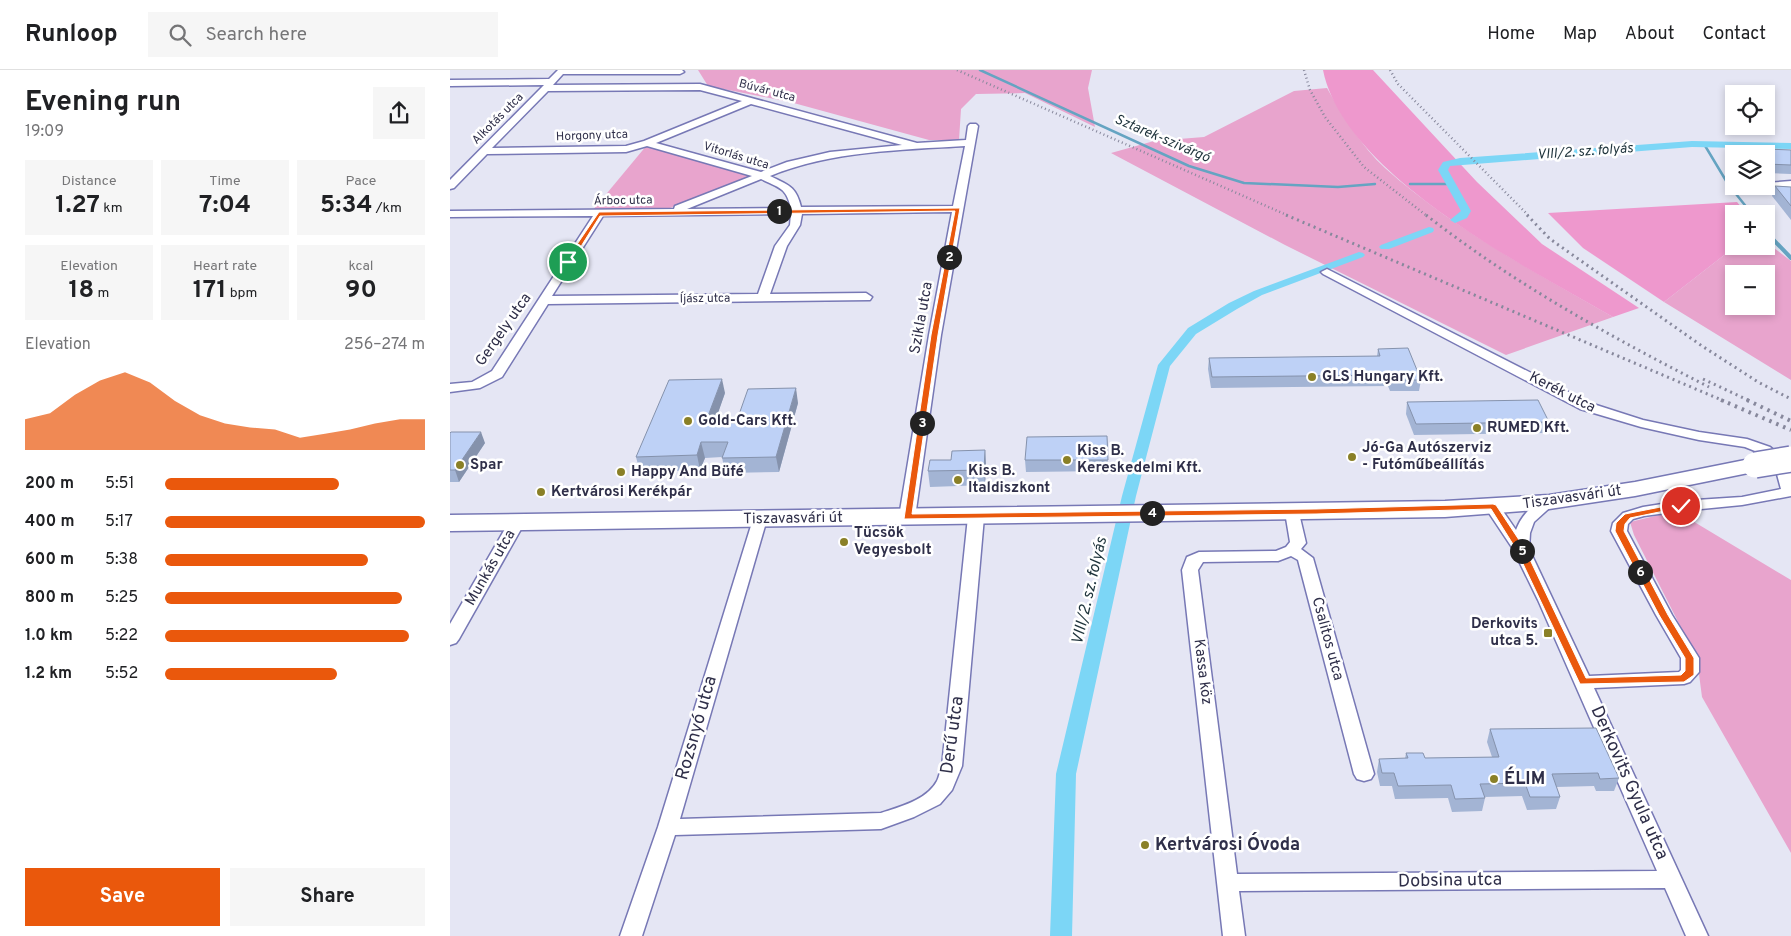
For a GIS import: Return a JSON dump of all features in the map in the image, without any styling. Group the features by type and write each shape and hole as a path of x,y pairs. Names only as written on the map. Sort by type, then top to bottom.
{"main road":[{"name":"Tiszavasvári út","path":"450,523 976,517 1493,507 1549,502 1644,488 1791,459"}],"street":[{"path":"562,71 680,72"},
{"name":"Alkotás utca","path":"450,186 562,71"},
{"name":"Búvár utca","path":"450,83 691,86 752,100 917,146"},
{"name":"Horgony utca","path":"484,151 626,149 752,100"},
{"name":"Szikla utca","path":"907,517 935,335 973,126"},
{"name":"Vitorlás utca","path":"647,142 761,175 788,189 795,201 797,211"},
{"name":"Búvár utca","path":"665,212 687,206 790,164 816,158 917,146 970,143"},
{"path":"1775,185 1791,184"},
{"name":"Árboc utca","path":"450,214 958,209"},
{"path":"764,298 780,246 795,225 797,211"},
{"name":"Gergely utca","path":"450,388 476,386 490,380 497,374 599,214"},
{"name":"Kerék utca","path":"1327,272 1585,406 1608,415 1754,446 1772,455 1786,472 1790,492 1742,501 1681,506 1628,516 1621,523 1619,531 1664,615 1690,658 1690,672 1684,678 1583,682"},
{"name":"Íjász utca","path":"544,300 866,297"},
{"path":"1521,549 1523,528 1531,516 1549,502"},
{"name":"Derkovits Gyula utca","path":"1493,507 1521,549 1697,936"},
{"path":"1292,550 1298,543 1293,512"},
{"name":"Derű utca","path":"668,827 881,820 909,812 930,800 945,785 952,766 976,517"},
{"name":"Rozsnyó utca","path":"632,936 668,827 759,519"},
{"name":"Munkás utca","path":"450,640 516,522"},
{"name":"Csalitos utca","path":"1292,550 1305,558 1364,774"},
{"name":"Kassa köz","path":"1228,883 1190,570 1193,561 1199,558 1278,556 1292,550"},
{"name":"Dobsina utca","path":"1228,883 1672,879"},
{"path":"1228,883 1234,936"}],"shaded area":[{"path":"698,70 1092,70 1088,88 1095,127 1025,93 976,94 961,109 959,140 929,140 790,102 708,86"},
{"path":"1323,70 1373,70 1477,182 1542,244 1639,308 1613,317 1489,245 1443,214 1401,181 1365,146 1338,109"},
{"path":"1327,88 1360,141 1385,168 1411,190 1466,230 1613,317 1506,355 1285,245 1111,153 1154,141 1204,137 1294,91"},
{"path":"647,145 754,175 665,210 593,210"},
{"path":"1737,202 1740,205 1725,205 1725,254 1664,302 1583,248 1548,213"},
{"path":"1775,249 1791,261 1791,380 1664,302 1725,254 1775,255"},
{"path":"1676,511 1791,580 1791,853 1702,697 1697,659 1634,535 1630,522"}],"building":[{"path":"1775,149 1791,150 1791,165 1775,164"},
{"path":"1775,186 1791,187 1791,206"},
{"path":"1408,348 1421,380 1391,380 1389,375 1212,377 1209,358 1380,356 1378,349"},
{"name":"Gold-Cars Kft.","path":"722,379 705,424 736,423 748,389 796,388 776,457 722,458 728,442 701,442 697,455 636,457 669,380"},
{"path":"1538,400 1549,422 1416,424 1407,402"},
{"path":"451,432 481,432 455,470 450,470"},
{"path":"1107,436 1108,460 1025,460 1027,437"},
{"path":"985,450 984,470 928,471 930,460 951,460 952,451"},
{"path":"1596,728 1619,778 1600,779 1598,773 1552,774 1560,797 1530,797 1525,783 1480,784 1485,798 1455,799 1451,785 1398,786 1394,773 1382,773 1379,759 1408,758 1406,753 1423,753 1425,758 1499,757 1490,729"}],"waterway":[{"name":"Sztarek-szivárgó","path":"980,70 1189,166 1244,183 1338,187 1375,184"},
{"name":"VIII/2. sz. folyás","path":"1455,220 1463,216 1466,211 1443,170 1446,164 1460,161 1692,144 1791,146"},
{"path":"1704,144 1728,184 1745,205"},
{"name":"Sztarek-szivárgó","path":"1410,184 1451,184"},
{"name":"VIII/2. sz. folyás","path":"1385,247 1429,230"},
{"path":"1775,241 1791,258"},
{"name":"VIII/2. sz. folyás","path":"1061,936 1066,774 1129,496 1164,365 1192,331 1233,306 1258,293 1359,255"}],"railway":[{"path":"957,70 1289,216"},
{"path":"1304,70 1310,90 1325,117 1364,167 1427,216"},
{"path":"1390,70 1398,84 1529,216"},
{"path":"1286,215 1724,401"},
{"path":"1426,215 1493,264 1563,308 1709,387"},
{"path":"1527,215 1550,239 1702,346 1758,382 1791,399"},
{"path":"1703,379 1750,401"},
{"path":"1721,400 1791,430"},
{"path":"1747,400 1791,421"}],"place":[{"name":"GLS Hungary Kft.","path":"1312,377"},
{"name":"Gold-Cars Kft.","path":"688,421"},
{"name":"RUMED Kft.","path":"1477,428"},
{"name":"Jó-Ga Autószerviz - Futóműbeállítás","path":"1352,457"},
{"name":"Kiss B. Kereskedelmi Kft.","path":"1067,460"},
{"name":"Spar","path":"460,465"},
{"name":"Happy And Büfé","path":"621,472"},
{"name":"Kiss B. Italdiszkont","path":"958,480"},
{"name":"Kertvárosi Kerékpár","path":"541,492"},
{"name":"Tücsök Vegyesbolt","path":"844,542"},
{"name":"Derkovits utca 5.","path":"1548,633"},
{"name":"ÉLIM","path":"1494,779"},
{"name":"Kertvárosi Óvoda","path":"1145,845"}],"route":[{"path":"568,262 599,214 958,209 935,335 907,517 1316,512 1493,507 1501,522 1521,549 1583,682 1664,680 1684,678 1690,672 1690,658 1664,615 1619,531 1621,523 1628,516 1681,506"}]}
